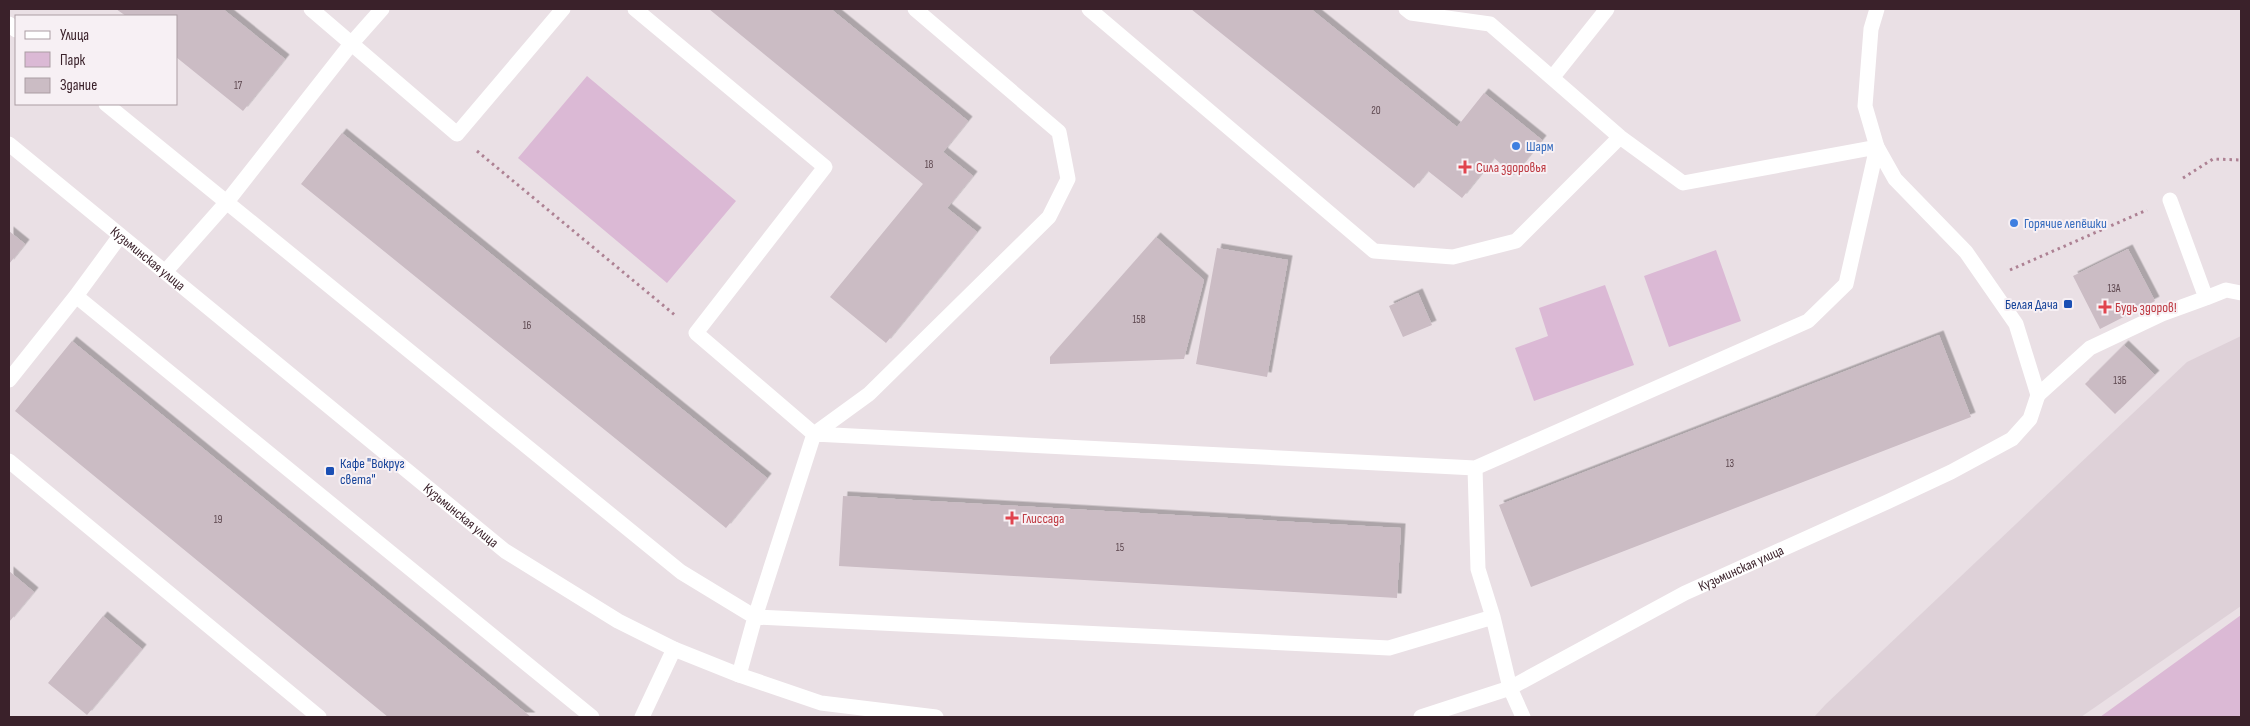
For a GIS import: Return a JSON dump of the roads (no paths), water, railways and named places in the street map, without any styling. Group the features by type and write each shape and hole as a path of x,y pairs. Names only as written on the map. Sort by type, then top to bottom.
{"street":[{"path":"311,9 457,134 563,9"},
{"path":"165,272 226,203 351,44 382,9"},
{"path":"635,9 825,167 696,333 814,434 1475,468 1808,321 1846,284 1878,147"},
{"path":"739,675 755,617 814,434 869,394 1049,217 1068,179 1059,132 915,9"},
{"path":"1089,9 1374,251 1453,257 1516,241 1620,137"},
{"path":"1406,9 1411,13 1490,24 1620,137 1683,183 1878,147"},
{"path":"1552,78 1607,9"},
{"path":"1877,9 1871,29 1865,106 1878,147 1895,178 1966,252 2016,324 2038,394 2090,348 2162,314 2226,290 2241,292"},
{"path":"107,105 681,572 755,617 1389,648 1493,617"},
{"name":"Кузьминская улица","path":"9,144 506,551 618,621 674,649 739,675 821,703 936,717"},
{"path":"2170,200 2206,298"},
{"path":"9,380 76,296 120,236"},
{"path":"76,296 592,717"},
{"name":"Кузьминская улица","path":"1421,717 1510,688 1685,593 1887,502 2012,439 2030,418 2038,394"},
{"path":"9,461 319,717"},
{"path":"1475,468 1478,569 1493,617 1510,688 1523,717"},
{"path":"642,717 674,649"}],"place":[{"name":"Шарм","path":"1516,146"},
{"name":"Сила здоровья","path":"1465,167"},
{"name":"Горячие лепёшки","path":"2014,223"},
{"name":"Белая Дача","path":"2068,304"},
{"name":"Будь здоров!","path":"2105,307"},
{"name":"Кафе \"Вокруг света\"","path":"330,471"},
{"name":"Глиссада","path":"1012,518"}]}
